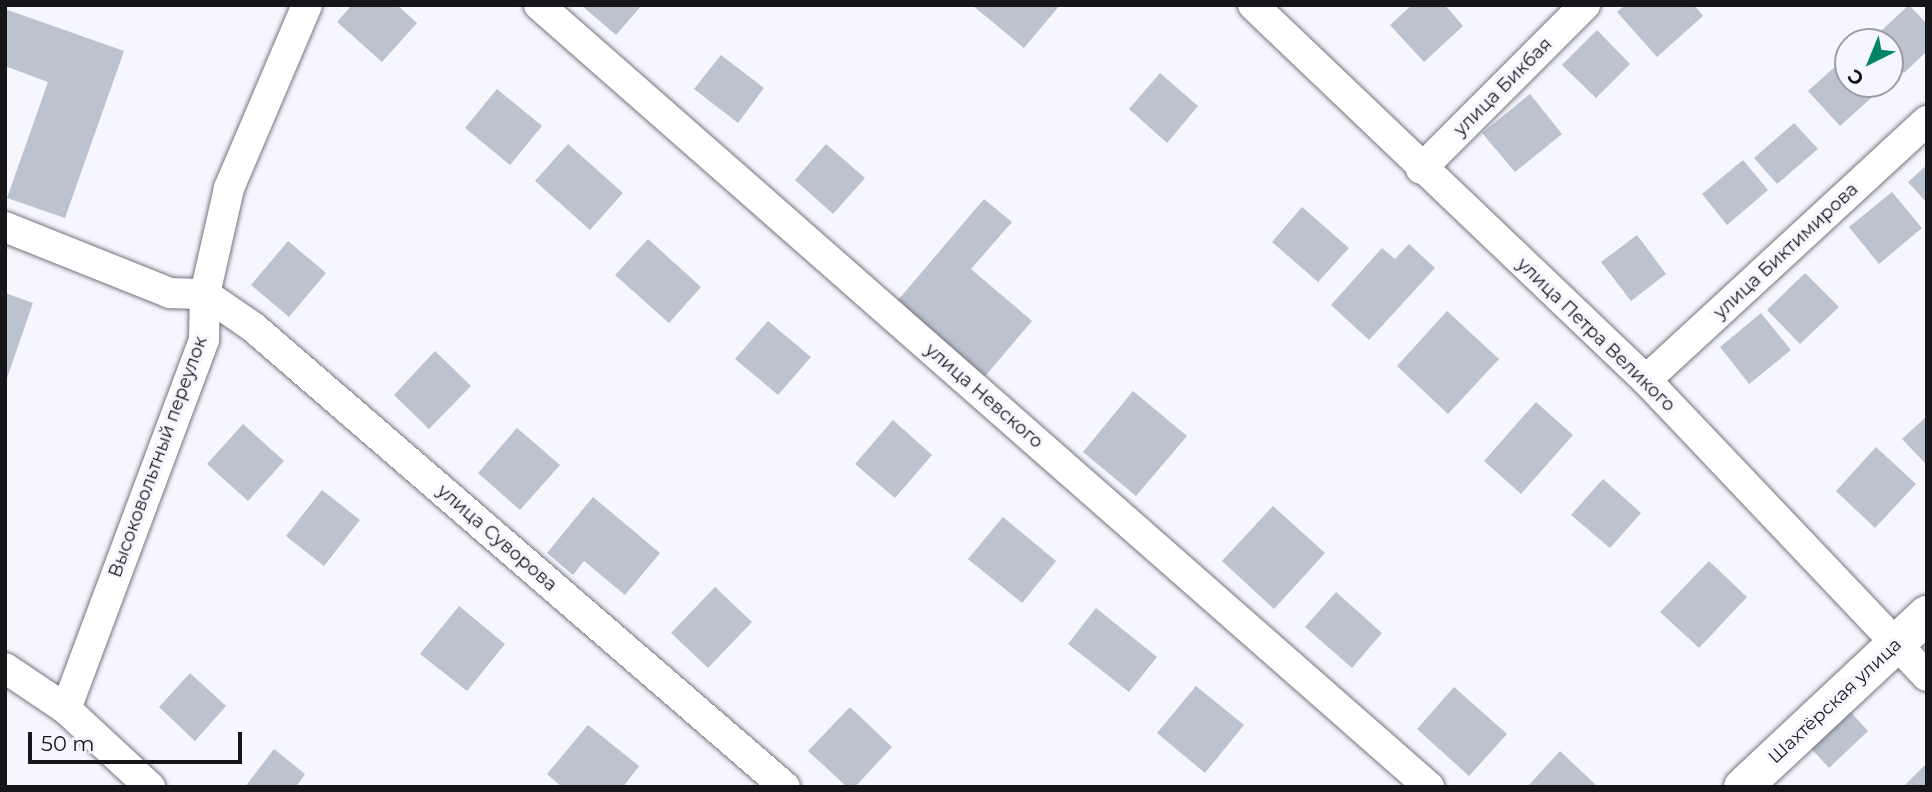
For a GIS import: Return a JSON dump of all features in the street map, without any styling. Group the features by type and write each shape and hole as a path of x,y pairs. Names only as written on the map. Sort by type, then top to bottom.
{"street":[{"name":"Высоковольтный переулок","path":"66,709 204,340 205,294 229,188 307,5"},
{"name":"улица Невского","path":"538,5 1429,787"},
{"name":"улица Петра Великого","path":"1253,5 1421,169 1646,380 1927,676"},
{"name":"улица Бикбая","path":"1421,169 1585,5"},
{"name":"улица Биктимирова","path":"1646,380 1927,121"},
{"path":"5,227 170,293 205,294"},
{"name":"улица Суворова","path":"205,294 253,327 785,787"},
{"name":"Шахтёрская улица","path":"1743,787 1927,615"},
{"path":"5,668 66,709 150,787"}],"building":[{"path":"352,5 397,5 417,23 382,62 337,22"},
{"path":"581,5 642,5 616,35"},
{"path":"972,5 1060,5 1024,48"},
{"path":"1412,5 1445,5 1463,26 1424,62 1390,25"},
{"path":"1625,5 1694,5 1703,16 1657,57 1617,12"},
{"path":"1909,5 1927,24 1927,51 1904,73 1904,28 1884,28"},
{"path":"5,9 124,51 65,218 7,198 48,82 5,66"},
{"path":"1597,30 1630,64 1596,98 1562,65"},
{"path":"721,55 764,88 738,123 694,89"},
{"path":"1834,68 1834,98 1871,98 1840,126 1808,91"},
{"path":"1160,73 1198,106 1167,143 1129,109"},
{"path":"497,89 542,126 510,165 465,128"},
{"path":"1530,94 1562,134 1515,172 1482,133"},
{"path":"1794,123 1818,149 1777,184 1754,158"},
{"path":"568,144 623,193 590,230 535,181"},
{"path":"826,144 865,178 833,214 795,180"},
{"path":"1743,160 1768,190 1727,225 1702,194"},
{"path":"1927,165 1927,203 1908,182"},
{"path":"1892,192 1922,228 1879,264 1849,227"},
{"path":"984,199 1012,222 971,269 1032,321 981,381 893,306"},
{"path":"1302,207 1349,248 1318,282 1272,242"},
{"path":"1637,235 1666,274 1631,301 1601,262"},
{"path":"648,239 701,287 669,323 615,275"},
{"path":"288,241 326,273 289,317 251,285"},
{"path":"1409,244 1435,268 1369,340 1331,305 1382,248 1395,259"},
{"path":"1805,273 1839,307 1800,344 1767,310"},
{"path":"5,293 33,303 6,381 5,380"},
{"path":"1447,311 1499,359 1448,414 1397,366"},
{"path":"1761,313 1791,350 1749,384 1720,347"},
{"path":"768,321 811,357 778,395 735,359"},
{"path":"435,351 471,386 429,429 394,395"},
{"path":"1133,391 1187,436 1136,496 1083,452"},
{"path":"1536,402 1573,435 1521,494 1484,461"},
{"path":"1927,416 1927,465 1902,439"},
{"path":"893,420 932,455 895,498 855,464"},
{"path":"243,424 284,461 248,501 207,464"},
{"path":"517,428 560,465 520,510 478,473"},
{"path":"1876,447 1916,484 1875,528 1836,491"},
{"path":"1603,479 1641,513 1610,548 1571,515"},
{"path":"322,490 360,520 324,566 286,536"},
{"path":"593,497 660,553 625,595 584,561 573,575 547,553"},
{"path":"1273,506 1325,553 1274,609 1222,561"},
{"path":"1003,517 1056,561 1022,603 968,559"},
{"path":"1709,561 1747,597 1699,648 1660,612"},
{"path":"715,587 752,622 708,668 671,633"},
{"path":"1336,592 1382,633 1352,668 1305,627"},
{"path":"459,606 505,644 467,691 420,654"},
{"path":"1096,608 1157,657 1129,692 1068,644"},
{"path":"190,673 226,706 195,741 159,707"},
{"path":"1196,686 1244,725 1205,773 1157,733"},
{"path":"1454,687 1507,734 1469,776 1417,729"},
{"path":"850,707 892,747 855,787 847,787 808,751"},
{"path":"1848,709 1868,731 1829,768 1809,746"},
{"path":"588,725 639,766 623,787 562,787 547,774"},
{"path":"274,749 305,774 296,787 245,787"},
{"path":"1560,751 1598,787 1527,787"},
{"path":"1927,763 1927,787 1903,787"}]}
